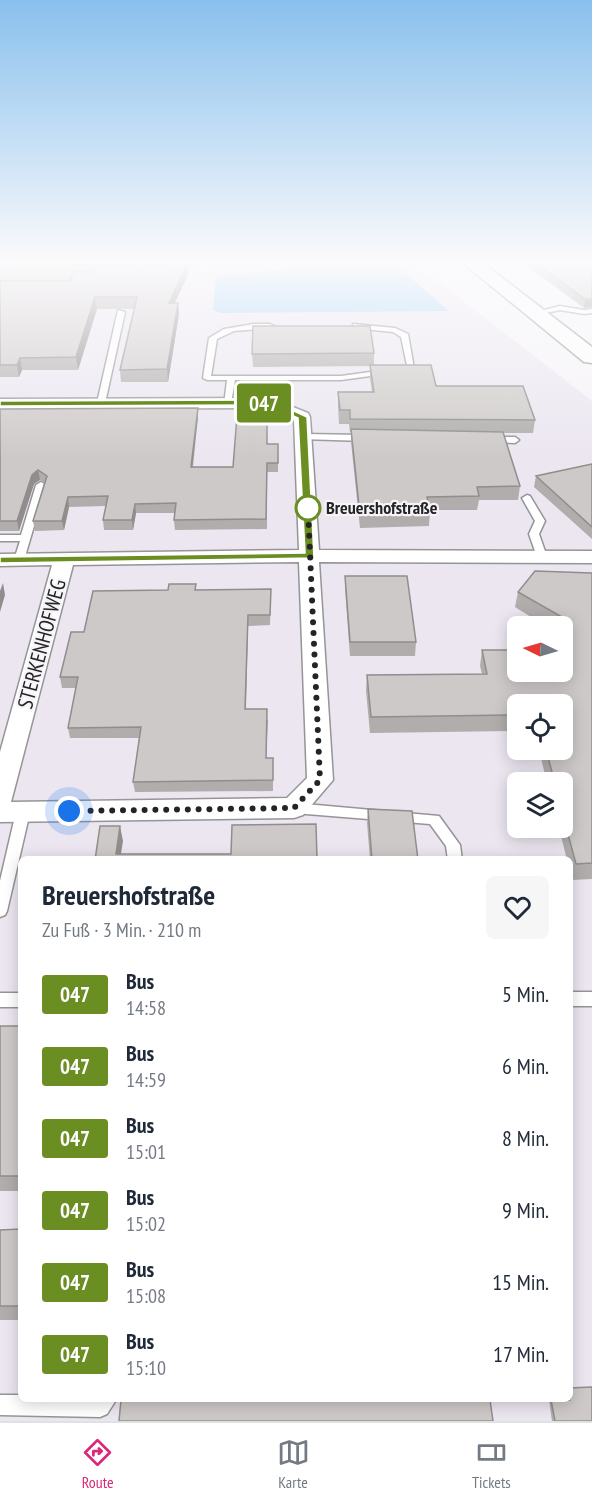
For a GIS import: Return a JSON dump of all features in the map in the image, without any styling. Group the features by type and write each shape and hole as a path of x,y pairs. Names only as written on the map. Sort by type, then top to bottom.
{"main road":[{"path":"552,325 592,357"}],"street":[{"path":"0,404 270,403 302,417 320,780 294,808 12,812"},
{"path":"10,560 310,556 592,557"},
{"name":"STERKENHOFWEG","path":"0,798 64,560"}],"lane":[{"path":"101,404 118,325"},
{"path":"276,326 224,330 213,338 207,378 341,378 352,374 411,372 405,336 396,330 371,326 348,326"},
{"path":"227,403 231,378"},
{"path":"304,437 378,438"},
{"path":"480,440 515,440"},
{"path":"10,560 26,538 41,485"},
{"path":"527,498 540,521 534,534 542,557"},
{"path":"0,538 26,538"},
{"path":"294,808 434,819 453,845 454,856"},
{"path":"0,911 12,812"},
{"path":"573,999 592,999"},
{"path":"0,1000 18,1000"},
{"path":"0,1405 100,1407 104,1402"}],"shaded area":[{"path":"0,325 494,325 592,401 592,1421 0,1421"}],"building":[{"path":"0,325 86,325 76,357 20,358 17,365 0,365"},
{"path":"130,325 174,325 167,369 120,370"},
{"path":"253,326 370,326 374,353 252,354"},
{"path":"370,365 431,365 436,386 523,386 535,420 350,419 350,410 340,410 338,392 374,392"},
{"path":"198,408 191,467 233,467 237,416 267,416 267,444 278,444 278,463 267,463 266,519 174,520 176,503 135,504 132,520 103,520 108,496 68,497 62,521 33,521 47,476 38,470 32,475 17,521 0,521 0,409"},
{"path":"351,429 503,432 520,486 477,487 479,496 427,497 430,513 360,515"},
{"path":"592,464 592,527 536,476"},
{"path":"535,571 592,573 592,863 576,864 569,838 573,838 573,772 552,772 549,760 573,760 573,694 507,694 507,715 371,717 367,675 487,674 482,650 507,650 507,682 573,682 573,616 560,616 518,592"},
{"path":"345,576 407,576 416,642 350,642"},
{"path":"169,584 196,584 195,590 271,589 270,615 248,615 245,709 267,709 266,758 273,758 273,780 133,782 141,727 68,728 78,677 60,677 71,632 84,632 93,591 168,590"},
{"path":"368,809 412,811 418,856 372,856"},
{"path":"316,824 317,856 96,856 100,826 120,826 116,854 231,854 232,825"},
{"path":"0,1026 18,1026 18,1176 0,1176"},
{"path":"18,1229 18,1306 0,1306 0,1230"},
{"path":"592,1387 592,1421 555,1421 551,1402 573,1402 573,1388"},
{"path":"121,1402 490,1402 493,1421 119,1421"}],"bus line":[{"name":"047","path":"0,404 270,403 302,417 310,556 0,560"}],"place":[{"name":"Breuershofstraße","path":"308,508"}],"route":[{"path":"69,811 294,808 320,780 308,508"}]}
